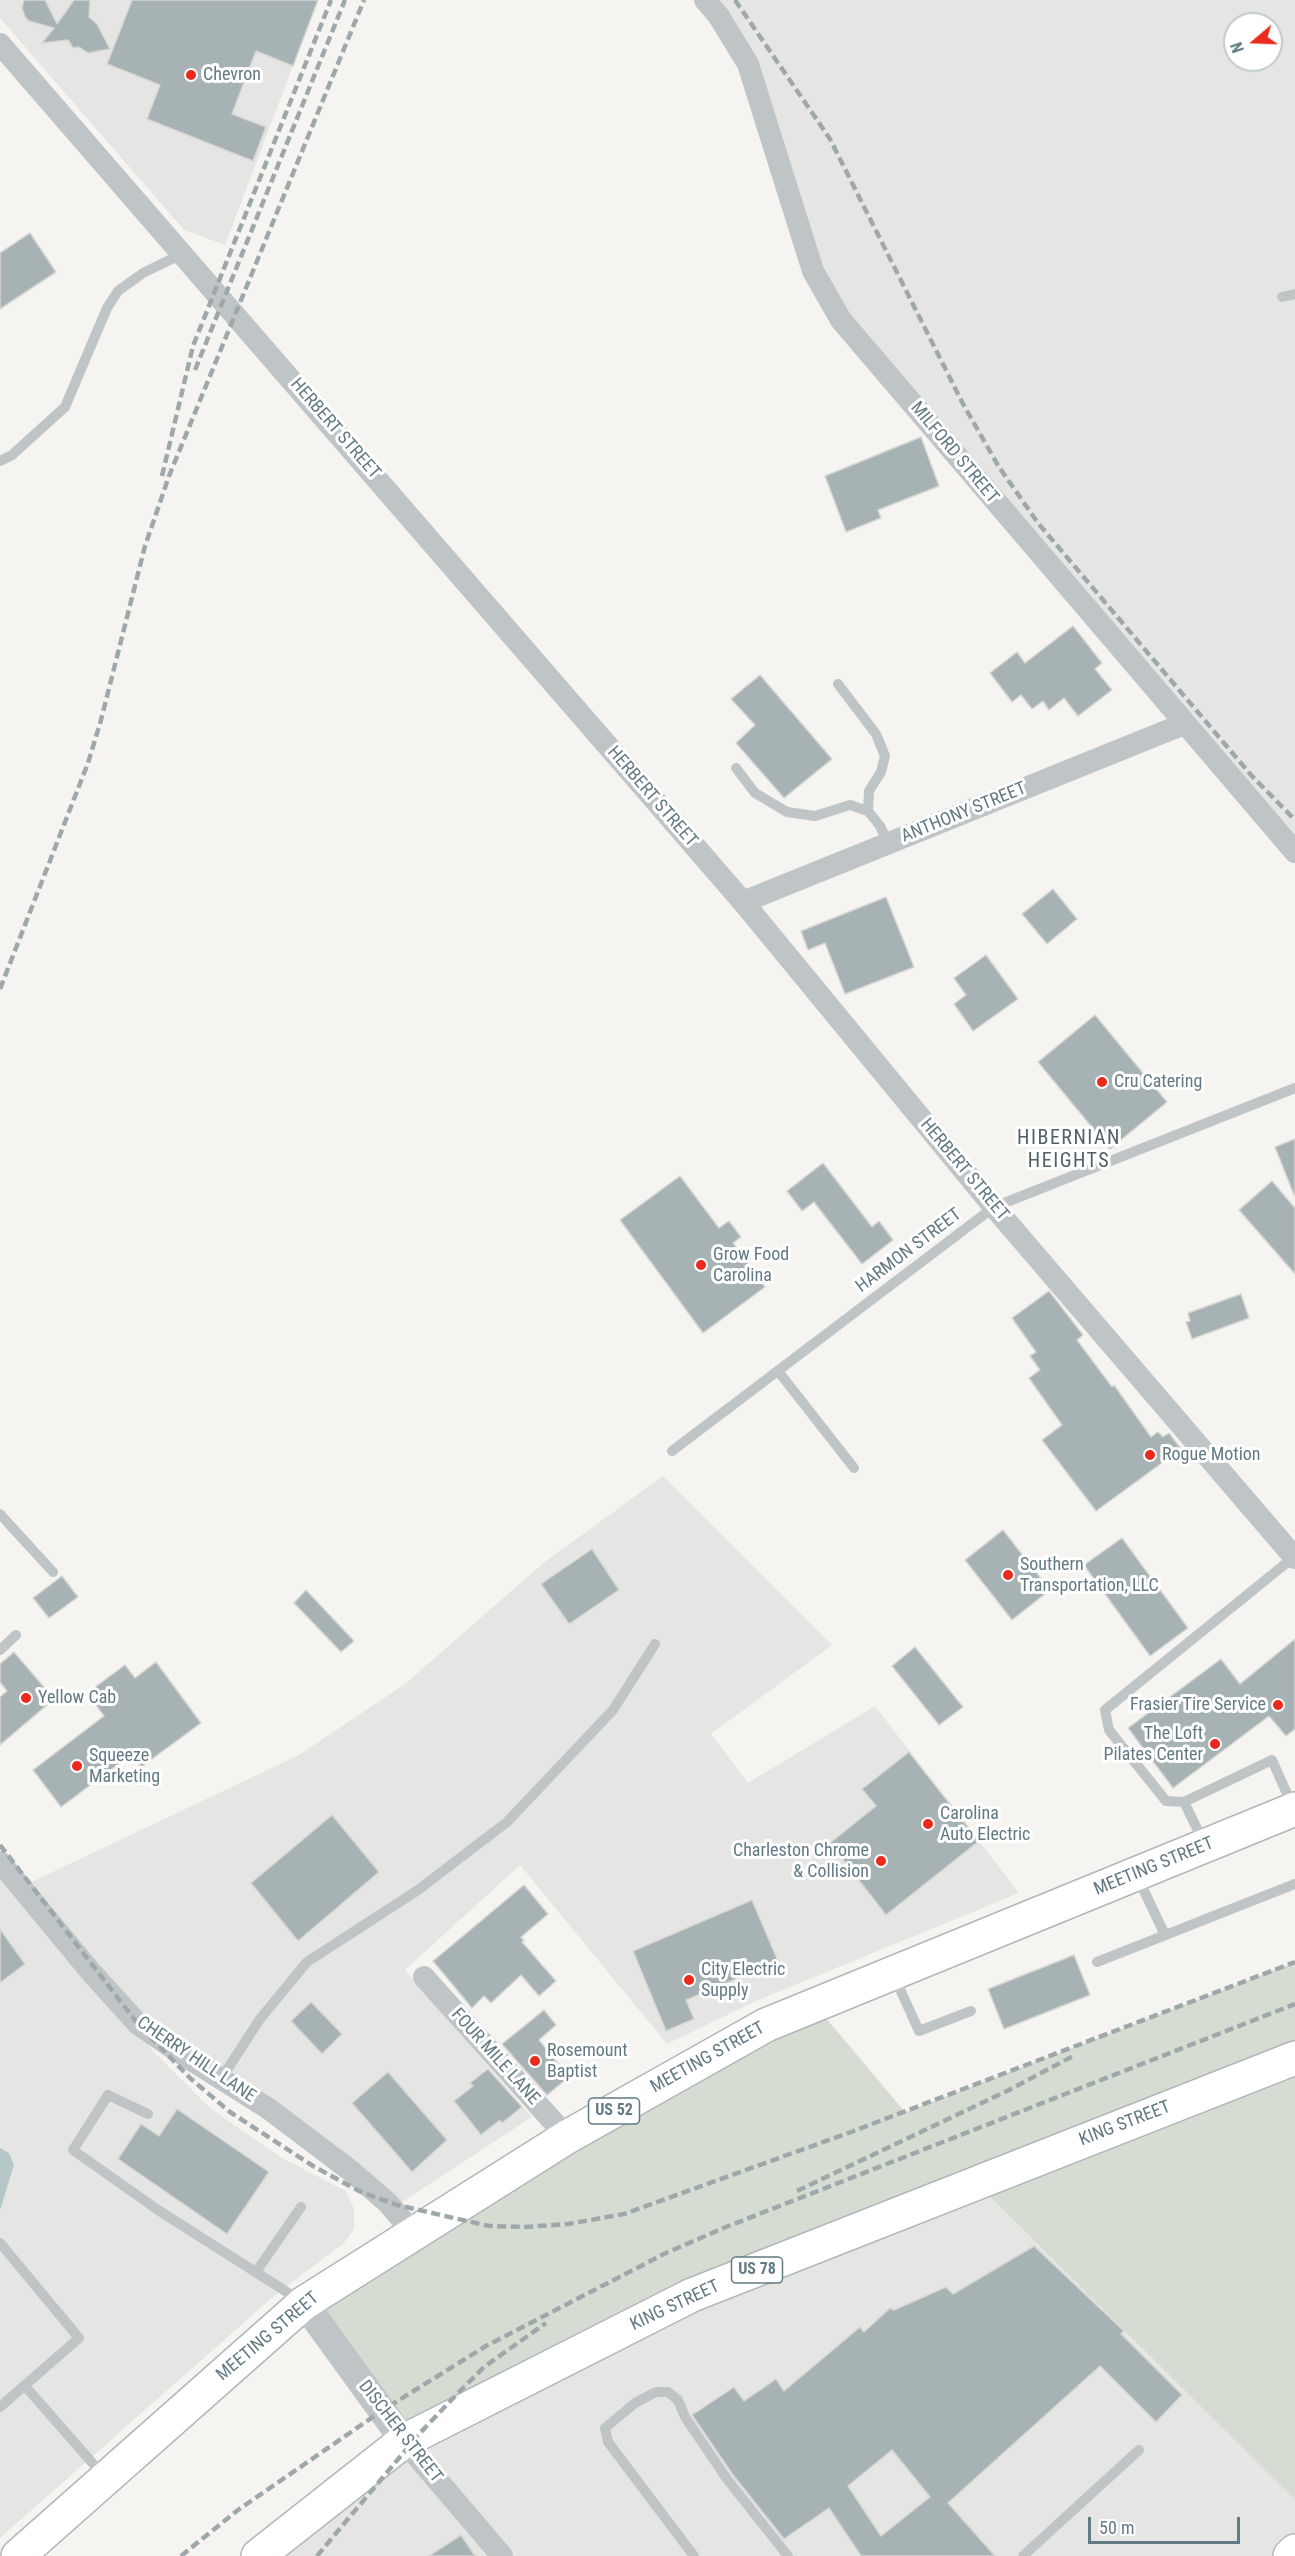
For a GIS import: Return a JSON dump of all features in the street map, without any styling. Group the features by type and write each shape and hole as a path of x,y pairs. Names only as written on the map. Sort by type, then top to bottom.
{"main road":[{"name":"MEETING STREET","path":"18,2556 304,2303 567,2138 766,2025 1295,1809"},
{"name":"KING STREET","path":"258,2556 404,2441 692,2295 1295,2058"},
{"path":"1290,2556 1295,2551"}],"street":[{"name":"MILFORD STREET","path":"705,0 718,15 748,63 813,272 841,320 1295,852"},
{"name":"HERBERT STREET","path":"0,44 743,902 994,1207 1294,1558"},
{"name":"ANTHONY STREET","path":"743,902 1184,724"},
{"name":"CHERRY HILL LANE","path":"0,1862 91,1972 138,2024 269,2109 351,2170 388,2203 415,2235"},
{"name":"FOUR MILE LANE","path":"424,1977 567,2138"},
{"name":"DISCHER STREET","path":"304,2303 404,2441 502,2556"}],"lane":[{"path":"0,461 12,454 65,407 107,308 118,291 143,273 183,254"},
{"path":"1282,297 1295,294"},
{"path":"838,684 876,734 885,756 881,772 868,791 868,811"},
{"path":"736,768 755,793 787,812 815,816 850,805 868,811 880,826 888,843"},
{"name":"HARMON STREET","path":"672,1451 994,1207 1295,1088"},
{"path":"778,1371 794,1388 854,1468"},
{"path":"0,1514 53,1572"},
{"path":"1294,1558 1105,1710 1109,1730 1166,1801 1184,1802 1272,1760 1295,1809"},
{"path":"0,1650 16,1635"},
{"path":"221,2079 260,2019 307,1962 418,1890 507,1822 613,1710 656,1644"},
{"path":"1184,1802 1206,1846"},
{"path":"1137,1874 1165,1935"},
{"path":"1097,1962 1295,1884"},
{"path":"893,1973 919,2031 971,2011"},
{"path":"148,2114 108,2095 73,2150 158,2210 304,2303"},
{"path":"256,2272 301,2206"},
{"path":"0,2243 79,2338 0,2407"},
{"path":"25,2386 105,2478"},
{"path":"694,2556 608,2442 604,2428 635,2403 656,2392 668,2392 678,2400 686,2418 727,2480 788,2556"},
{"path":"1023,2556 1139,2450"}],"shaded area":[{"path":"0,0 318,0 225,245 184,230 0,18"},
{"path":"703,0 1295,0 1295,852 841,320 748,64"},
{"path":"663,1476 832,1645 711,1734 748,1783 875,1706 1019,1893 756,2001 667,2044 520,1865 405,1970 532,2117 393,2208 162,2041 148,2046 210,2108 282,2158 346,2191 354,2209 354,2229 344,2243 274,2296 0,2538 0,1862 21,1887 299,1755 405,1684 542,1564"},
{"path":"1295,1962 1295,2500 976,2183 404,2441 304,2303 815,2005 905,2112"},
{"path":"0,2148 9,2153 14,2165 0,2210"},
{"path":"976,2183 1295,2500 1295,2551 1290,2556 259,2556 420,2433"}],"building":[{"path":"24,0 45,0 57,24 74,0 90,0 89,17 97,24 110,49 88,53 79,47 73,48 68,40 42,43 54,28 29,21 22,8"},
{"name":"Chevron","path":"132,0 318,0 293,66 256,51 232,114 266,127 253,161 147,119 160,85 107,64"},
{"path":"30,233 56,272 0,309 0,253"},
{"path":"921,437 939,486 878,510 881,518 846,532 825,476"},
{"path":"1073,626 1102,663 1095,669 1112,690 1078,716 1064,698 1049,710 1043,701 1032,709 1021,695 1012,702 990,673 1017,652 1025,663"},
{"path":"760,675 832,759 784,798 736,743 755,725 731,699"},
{"path":"1053,889 1077,919 1047,944 1022,914"},
{"path":"886,897 914,967 845,994 825,943 808,950 801,931"},
{"path":"986,955 1018,999 973,1031 954,1004 966,995 954,978"},
{"name":"Cru Catering","path":"1095,1015 1167,1102 1110,1149 1038,1062"},
{"path":"1295,1139 1295,1195 1294,1195 1275,1147"},
{"path":"823,1163 872,1227 879,1221 893,1240 862,1264 814,1202 802,1211 787,1191"},
{"name":"Grow Food Carolina","path":"680,1176 719,1228 729,1221 741,1237 733,1243 765,1287 703,1333 620,1220"},
{"path":"1272,1181 1295,1208 1295,1274 1239,1210"},
{"path":"1049,1291 1083,1335 1077,1340 1112,1387 1114,1385 1151,1437 1158,1432 1163,1437 1169,1433 1181,1449 1096,1511 1042,1440 1062,1425 1029,1378 1040,1370 1030,1356 1036,1352 1012,1318"},
{"path":"1241,1294 1249,1318 1192,1339 1186,1322 1190,1321 1188,1313"},
{"name":"Southern Transportation, LLC","path":"1003,1530 1050,1590 1012,1620 965,1560"},
{"path":"1122,1538 1188,1628 1150,1656 1084,1565"},
{"path":"592,1549 619,1590 569,1624 541,1584"},
{"path":"62,1576 78,1597 49,1618 33,1598"},
{"path":"306,1590 354,1641 341,1652 294,1603"},
{"path":"1295,1639 1295,1729 1286,1736 1269,1716 1173,1788 1128,1728 1221,1659 1240,1684"},
{"path":"915,1647 963,1707 939,1725 892,1666"},
{"name":"Yellow Cab","path":"14,1652 54,1699 0,1745 0,1697 7,1691 0,1682 0,1664"},
{"path":"156,1662 201,1723 141,1767 132,1754 61,1807 33,1770 104,1716 87,1693 125,1665 135,1678"},
{"path":"909,1752 979,1841 886,1915 830,1843 876,1806 862,1789"},
{"path":"332,1815 379,1872 298,1941 251,1883"},
{"path":"524,1885 548,1914 521,1937 524,1941 522,1942 556,1981 539,1996 521,1975 491,2003 484,1996 472,2008 433,1961"},
{"name":"City Electric Supply","path":"752,1900 778,1961 686,2000 694,2019 666,2031 633,1951"},
{"path":"0,1929 25,1964 0,1983"},
{"path":"1074,1955 1090,1995 1004,2029 988,1989"},
{"path":"311,2002 342,2034 322,2054 291,2021"},
{"name":"Rosemount Baptist","path":"544,2010 556,2025 539,2040 569,2077 547,2095 502,2044"},
{"path":"488,2069 522,2107 502,2123 500,2120 481,2135 454,2101 473,2086 470,2083"},
{"path":"388,2072 447,2140 412,2172 352,2103"},
{"path":"177,2109 269,2172 227,2234 118,2159 141,2124 159,2136"},
{"path":"1034,2246 1124,2331 1121,2334 1182,2395 1156,2422 1100,2366 948,2503 995,2556 861,2556 829,2508 784,2539 733,2475 692,2415 734,2387 744,2401 776,2379 784,2391 860,2327 864,2332 890,2308 894,2310 946,2287 953,2294","holes":["892,2450 930,2497 881,2536 848,2486"]},
{"path":"461,2535 475,2556 429,2556"}],"railway":[{"path":"162,476 193,346 331,0"},
{"path":"195,370 345,0"},
{"path":"0,989 88,763 145,546 169,476 364,0"},
{"path":"735,0 830,139 963,404 999,467 1038,523 1251,775 1295,820"},
{"path":"0,1845 138,2024 190,2078 230,2112 313,2166 361,2192 397,2205 489,2226 525,2227 568,2224 624,2214 851,2132 1295,1962"},
{"path":"181,2556 238,2510 383,2410 486,2346 666,2253 726,2227 1295,2004"},
{"path":"797,2191 1009,2090 1075,2055"},
{"path":"317,2556 420,2433 458,2393 484,2367 546,2323"}],"place":[{"name":"Chevron","path":"191,75"},
{"name":"Cru Catering","path":"1102,1082"},
{"name":"Grow Food Carolina","path":"701,1265"},
{"name":"Rogue Motion","path":"1150,1455"},
{"name":"Southern Transportation, LLC","path":"1008,1575"},
{"name":"Yellow Cab","path":"26,1698"},
{"name":"Frasier Tire Service","path":"1278,1705"},
{"name":"The Loft Pilates Center","path":"1215,1744"},
{"name":"Squeeze Marketing","path":"77,1766"},
{"name":"Carolina Auto Electric","path":"928,1824"},
{"name":"Charleston Chrome & Collision","path":"881,1861"},
{"name":"City Electric Supply","path":"689,1980"},
{"name":"Rosemount Baptist","path":"535,2061"}],"district":[{"name":"HIBERNIAN HEIGHTS","path":"1069,1150"}]}
